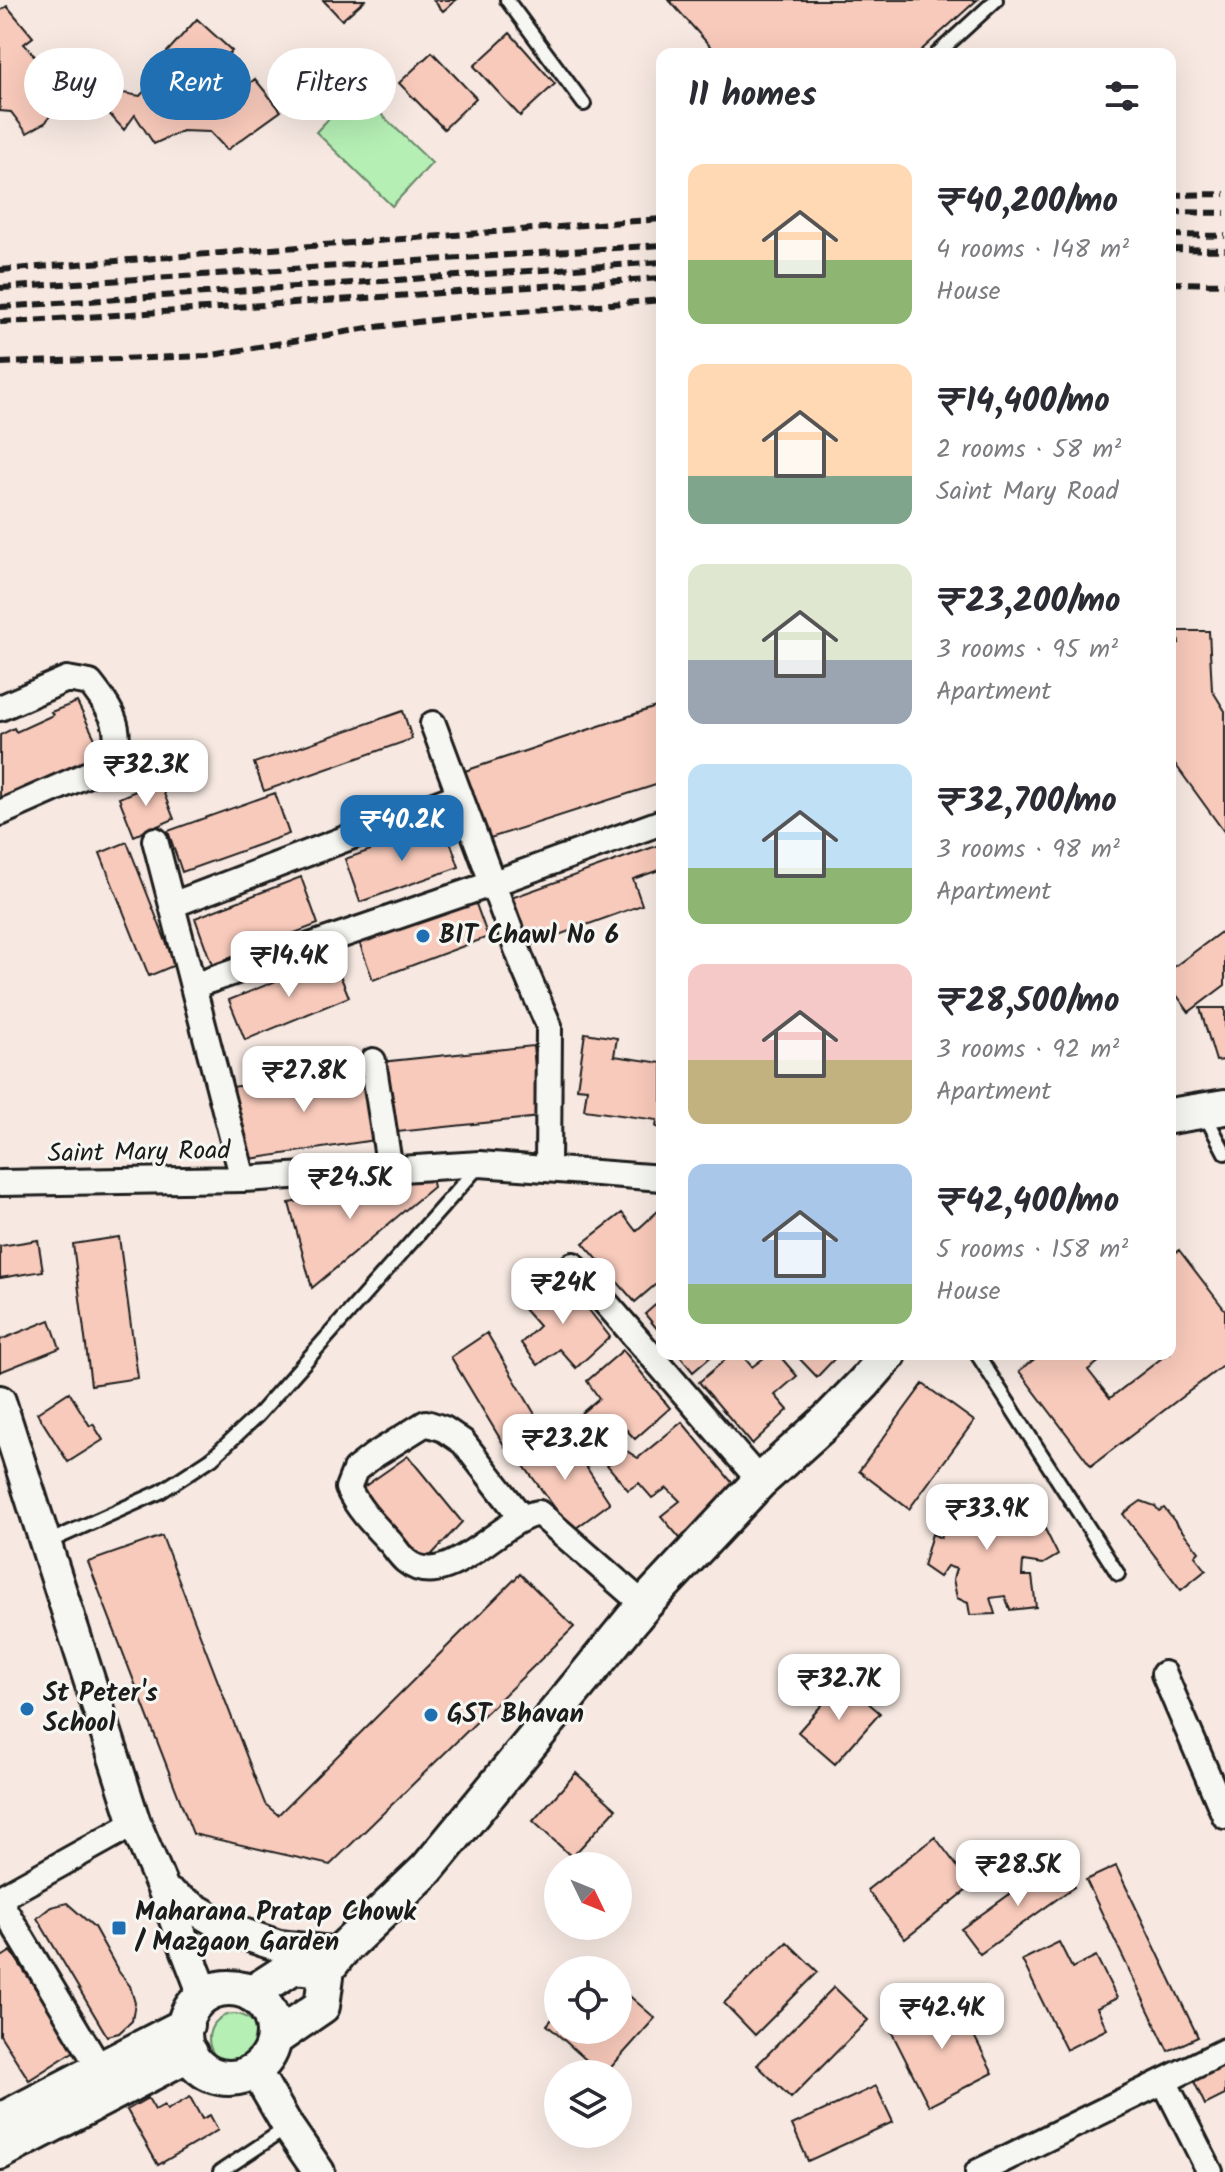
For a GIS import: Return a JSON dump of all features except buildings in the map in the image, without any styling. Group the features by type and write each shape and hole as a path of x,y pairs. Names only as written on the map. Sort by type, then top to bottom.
{"main road":[{"path":"1176,1115 1214,1108"},
{"path":"274,2039 322,2006 333,1961 427,1869 644,1605 760,1481 829,1419 884,1360"},
{"path":"251,1994 294,1966 333,1961"},
{"path":"223,1988 239,1988 264,2005 274,2039 270,2053 255,2070 239,2077 223,2078 209,2075 197,2064 188,2039 189,2012 204,1995 223,1988"},
{"path":"0,2121 100,2069 188,2039"},
{"path":"0,2152 188,2039"}],"street":[{"path":"0,708 67,679 90,683 108,705 119,733 111,764 0,813"},
{"path":"433,724 549,1026 548,1169"},
{"path":"172,905 460,795"},
{"path":"193,986 656,824"},
{"path":"155,840 243,1179"},
{"path":"373,1061 390,1170"},
{"name":"Saint Mary Road","path":"0,1183 243,1179 480,1164 656,1178"},
{"path":"573,1265 760,1481"},
{"path":"0,1401 135,1823 204,1995"},
{"path":"522,1518 463,1442 444,1429 426,1423 355,1470 348,1488 355,1503 407,1562 425,1570 467,1557 522,1518 539,1513 644,1605"},
{"path":"1164,1674 1225,1816"},
{"path":"100,2069 0,1900 135,1823"},
{"path":"164,1891 231,1930 333,1961"},
{"path":"978,2172 1225,2051"},
{"path":"255,2070 319,2172"},
{"path":"1164,2081 1210,2172"}],"lane":[{"path":"507,0 584,104"},
{"path":"944,48 996,0"},
{"path":"1214,1108 1225,1153"},
{"path":"45,1543 160,1492 212,1458 257,1416 480,1164"},
{"path":"981,1360 1118,1574"},
{"path":"220,2172 288,2127"}],"green space":[{"path":"327,120 387,120 432,163 392,206 316,132"},
{"path":"224,2015 244,2015 258,2029 258,2049 244,2063 224,2063 210,2049 210,2029"}],"railway":[{"path":"1176,195 1225,194"},
{"path":"1176,212 1225,213"},
{"path":"0,270 656,219"},
{"path":"1176,235 1225,236"},
{"path":"0,288 656,245"},
{"path":"1176,249 1225,250"},
{"path":"0,307 656,262"},
{"path":"0,322 656,278"},
{"path":"1176,283 1225,284"},
{"path":"0,363 207,356 368,328 483,314 656,300"}],"place":[{"name":"BIT Chawl No 6","path":"423,936"},
{"name":"St Peter's School","path":"27,1709"},
{"name":"GST Bhavan","path":"431,1715"},
{"name":"Maharana Pratap Chowk / Mazgaon Garden","path":"119,1928"}]}
